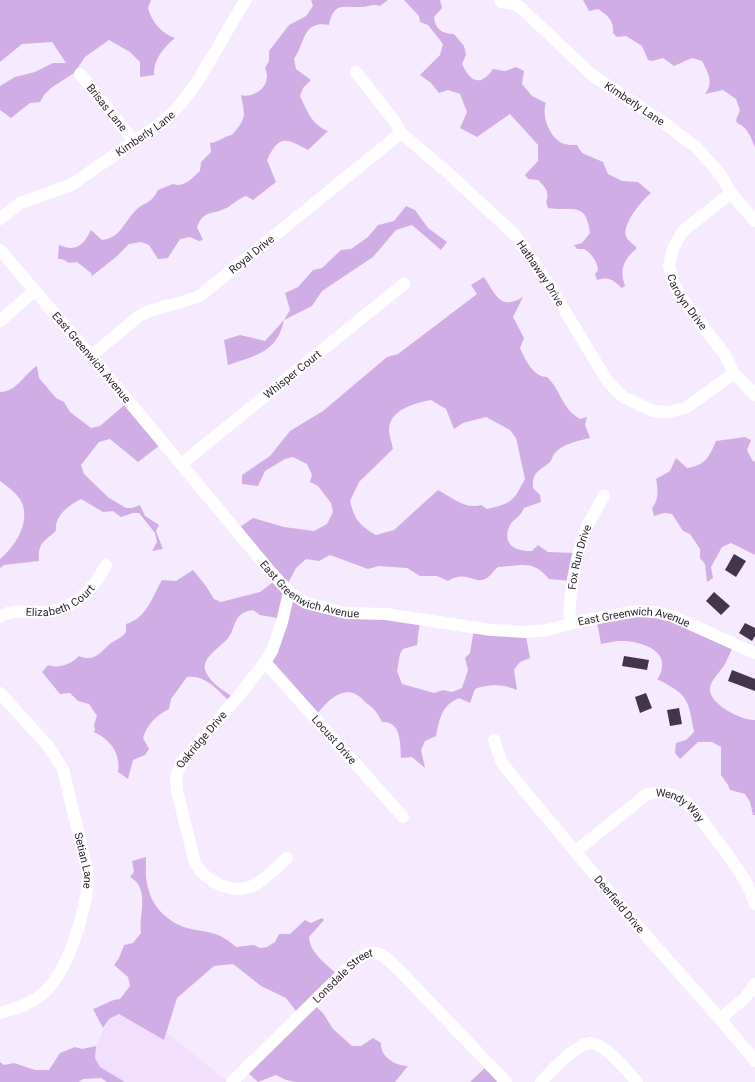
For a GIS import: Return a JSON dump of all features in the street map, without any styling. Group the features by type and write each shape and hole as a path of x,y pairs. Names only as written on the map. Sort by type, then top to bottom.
{"street":[{"name":"Kimberly Lane","path":"0,219 12,209 26,201 71,185 164,122 181,105 246,0"},
{"name":"Kimberly Lane","path":"501,2 520,7 592,75 664,123 696,148 720,174 731,193 755,221"},
{"name":"Hathaway Drive","path":"356,72 395,122 401,133 447,172 515,236 548,283 608,382 623,397 653,411 668,412 686,408 734,373"},
{"name":"Brisas Lane","path":"80,74 134,141"},
{"name":"Royal Drive","path":"91,356 139,316 147,312 182,303 202,295 401,133"},
{"name":"Carolyn Drive","path":"731,193 683,231 673,248 669,265 673,282 681,297 725,356 734,373 755,395"},
{"name":"East Greenwich Avenue","path":"0,250 289,592 306,603 346,613 386,614 491,630 532,632 637,611 655,612 672,616 755,652"},
{"name":"Whisper Court","path":"181,464 404,284"},
{"path":"0,321 34,291"},
{"name":"Fox Run Drive","path":"570,624 568,609 582,543 590,522 604,496"},
{"name":"Elizabeth Court","path":"0,617 13,611 50,612 74,604 86,595 98,581 106,564"},
{"name":"Oakridge Drive","path":"287,858 267,876 248,889 239,890 228,888 212,881 198,870 195,863 177,791 176,777 180,763 241,693 272,651 282,622 289,592"},
{"name":"Locust Drive","path":"265,662 403,817"},
{"name":"Setian Lane","path":"0,693 48,746 63,769 88,874 88,891 85,907 66,962 53,983 38,998 22,1006 0,1013"},
{"name":"Deerfield Drive","path":"494,740 502,762 552,824 636,924 755,1061"},
{"name":"Wendy Way","path":"576,851 646,795 660,792 672,794 682,799 692,808 735,863 750,890 755,904"},
{"name":"Lonsdale Street","path":"232,1082 355,961 363,955 375,952 381,953 399,970 506,1082"},
{"path":"720,1019 746,997 755,984"},
{"path":"541,1082 554,1068 583,1044 590,1042 599,1045 607,1051 638,1082"}],"shaded area":[{"path":"0,0 151,0 148,8 154,22 162,30 175,38 167,45 157,59 154,75 140,77 140,62 130,52 109,40 85,57 74,73 51,88 40,102 30,103 11,118 0,110 0,86 15,77 35,72 53,63 66,63 52,42 22,44 0,62"},
{"path":"311,0 388,0 380,6 340,7 334,12 329,25 320,24 309,30 294,59 296,69 311,80 303,88 300,96 305,107 314,121 328,131 308,150 289,141 279,142 267,160 276,182 253,200 246,196 227,208 205,215 197,227 203,240 199,241 190,237 180,239 168,258 158,259 149,245 141,242 129,244 116,257 92,276 91,273 77,262 69,263 62,259 58,259 59,245 74,248 82,244 91,230 102,240 111,238 121,229 138,208 153,198 158,190 173,184 181,185 200,171 201,162 211,152 210,143 232,135 240,124 244,116 241,95 245,96 254,94 264,86 267,77 265,68 269,61 269,51 289,25 306,16 313,6"},
{"path":"404,0 440,0 442,8 434,17 436,25 443,32 454,34 464,46 466,55 462,64 468,75 476,80 480,80 484,79 493,69 505,71 516,67 524,71 522,84 532,96 546,103 545,114 548,126 559,141 564,144 577,145 582,153 603,162 608,174 622,181 638,182 651,193 638,207 627,225 626,236 637,248 629,256 624,265 623,280 625,286 622,288 613,281 605,278 597,280 595,274 598,270 594,258 584,249 577,249 574,245 582,243 590,233 585,216 576,210 548,208 546,202 547,192 545,187 538,180 528,179 525,175 538,161 538,145 510,114 477,137 460,128 467,112 460,94 448,90 439,93 431,83 420,75 440,55 443,44 428,25 420,22 419,16"},
{"path":"583,0 755,0 755,147 747,130 737,123 736,120 740,110 736,99 723,90 705,94 708,90 710,81 702,61 692,58 674,66 663,58 652,61 648,60 642,46 626,36 617,37 613,33 611,22 607,16 598,9 589,11"},
{"path":"406,206 415,210 428,228 447,242 441,250 412,225 396,230 373,257 322,291 312,306 284,320 290,310 285,293 298,287 313,270 322,268 341,250 351,249 368,237 378,225 394,221"},
{"path":"484,277 499,299 504,302 515,301 523,297 513,317 524,338 520,348 524,357 534,371 547,377 552,382 569,410 574,415 580,419 587,417 585,425 590,438 571,443 563,447 555,453 550,462 537,472 534,478 533,488 540,495 541,502 524,508 521,514 511,523 507,537 511,546 520,550 532,551 538,545 548,552 576,553 572,581 549,579 532,566 521,565 498,567 487,578 482,580 461,577 448,581 437,576 420,576 407,568 379,566 368,569 330,555 319,561 306,559 296,568 286,587 308,604 420,620 417,645 403,649 400,654 397,671 402,684 434,693 443,690 452,692 462,688 468,670 465,658 470,653 474,628 525,631 530,658 520,662 514,670 517,690 496,685 486,686 475,689 470,703 459,698 448,705 440,718 436,736 425,741 421,750 425,768 412,757 401,758 400,741 397,730 393,725 382,722 373,708 361,697 353,693 347,692 334,697 315,717 267,664 283,619 260,615 251,610 239,616 230,636 209,656 205,665 207,674 217,686 234,698 230,702 211,684 200,678 187,677 171,699 169,709 156,717 147,729 143,738 149,749 145,755 133,760 128,779 118,772 118,759 113,748 105,739 94,732 94,725 97,716 89,704 78,701 70,693 60,694 42,672 48,665 65,665 79,656 85,658 94,657 121,637 126,632 126,624 139,617 144,612 162,580 176,581 193,570 214,599 221,602 260,592 277,579 237,529 253,518 284,527 314,531 327,524 333,512 331,503 318,486 310,482 312,475 307,464 293,457 285,459 265,471 258,486 242,484 242,475 270,456 290,431 323,411 387,357 398,354 477,294 471,285","holes":["431,400 446,409 454,429 463,423 486,417 510,430 516,438 525,479 515,497 507,503 487,509 481,505 470,506 464,504 438,490 394,530 376,535 365,528 358,521 350,501 359,482 393,449 389,431 390,422 394,416 405,408 425,401"]},
{"path":"284,320 281,331 271,346 256,355 228,365 224,340 240,335 265,341"},
{"path":"37,366 39,378 56,398 64,402 70,412 91,428 100,426 129,401 159,446 138,462 110,439 99,442 81,465 84,474 109,498 126,508 132,508 140,505 145,516 159,525 156,531 163,549 152,551 157,542 155,533 139,513 133,513 121,517 113,511 103,512 81,499 67,508 60,516 57,521 56,531 42,543 39,550 39,561 4,565 0,568 0,559 11,548 23,527 24,511 22,503 18,497 0,481 0,392 12,389"},
{"path":"745,437 751,440 747,450 752,460 755,462 755,555 731,543 722,547 711,567 713,578 707,582 705,564 700,558 700,549 690,534 683,531 672,514 664,513 654,516 652,508 657,498 656,479 670,471 676,458 687,468 693,467 699,465 709,456 716,441"},
{"path":"638,610 734,644 725,664 714,679 710,688 714,700 727,710 742,718 755,720 755,815 753,815 750,802 745,794 730,790 721,775 721,747 712,742 698,742 680,759 675,753 676,743 686,740 694,732 690,712 685,699 675,689 657,679 662,666 661,658 658,653 653,649 639,643 618,641 601,644 597,622"},
{"path":"146,857 147,884 150,896 158,909 169,919 183,927 210,932 225,938 236,947 254,945 260,948 267,947 275,942 279,934 290,934 305,920 311,923 322,918 324,920 309,937 310,943 319,958 337,974 314,1005 323,1013 333,1029 352,1046 361,1046 373,1038 381,1043 383,1052 390,1060 403,1066 408,1066 395,1082 295,1082 286,1080 276,1075 258,1082 245,1070 300,1016 286,998 261,986 233,964 214,966 177,998 164,1040 119,1014 109,1019 103,1028 93,1009 120,999 130,986 128,977 114,965 119,958 124,945 133,943 141,933 142,895 136,882 130,877 134,872 132,861"},
{"path":"119,1014 164,1040 167,1033 228,1082 125,1082 100,1067 95,1058 96,1046 109,1019"},
{"path":"96,1046 95,1058 100,1067 125,1082 107,1082 101,1078 83,1079 79,1082 0,1082 0,1062 4,1065 14,1063 35,1070 49,1070 60,1053 75,1047 82,1049"},
{"path":"488,1065 505,1082 470,1082"}],"building":[{"path":"734,554 746,561 736,577 725,570"},
{"path":"714,592 730,606 721,615 706,601"},
{"path":"745,623 755,628 755,636 752,641 739,633"},
{"path":"624,656 649,660 647,670 622,666"},
{"path":"732,670 755,679 755,691 728,681"},
{"path":"646,693 652,708 640,713 635,697"},
{"path":"679,708 682,724 670,726 667,710"}]}
